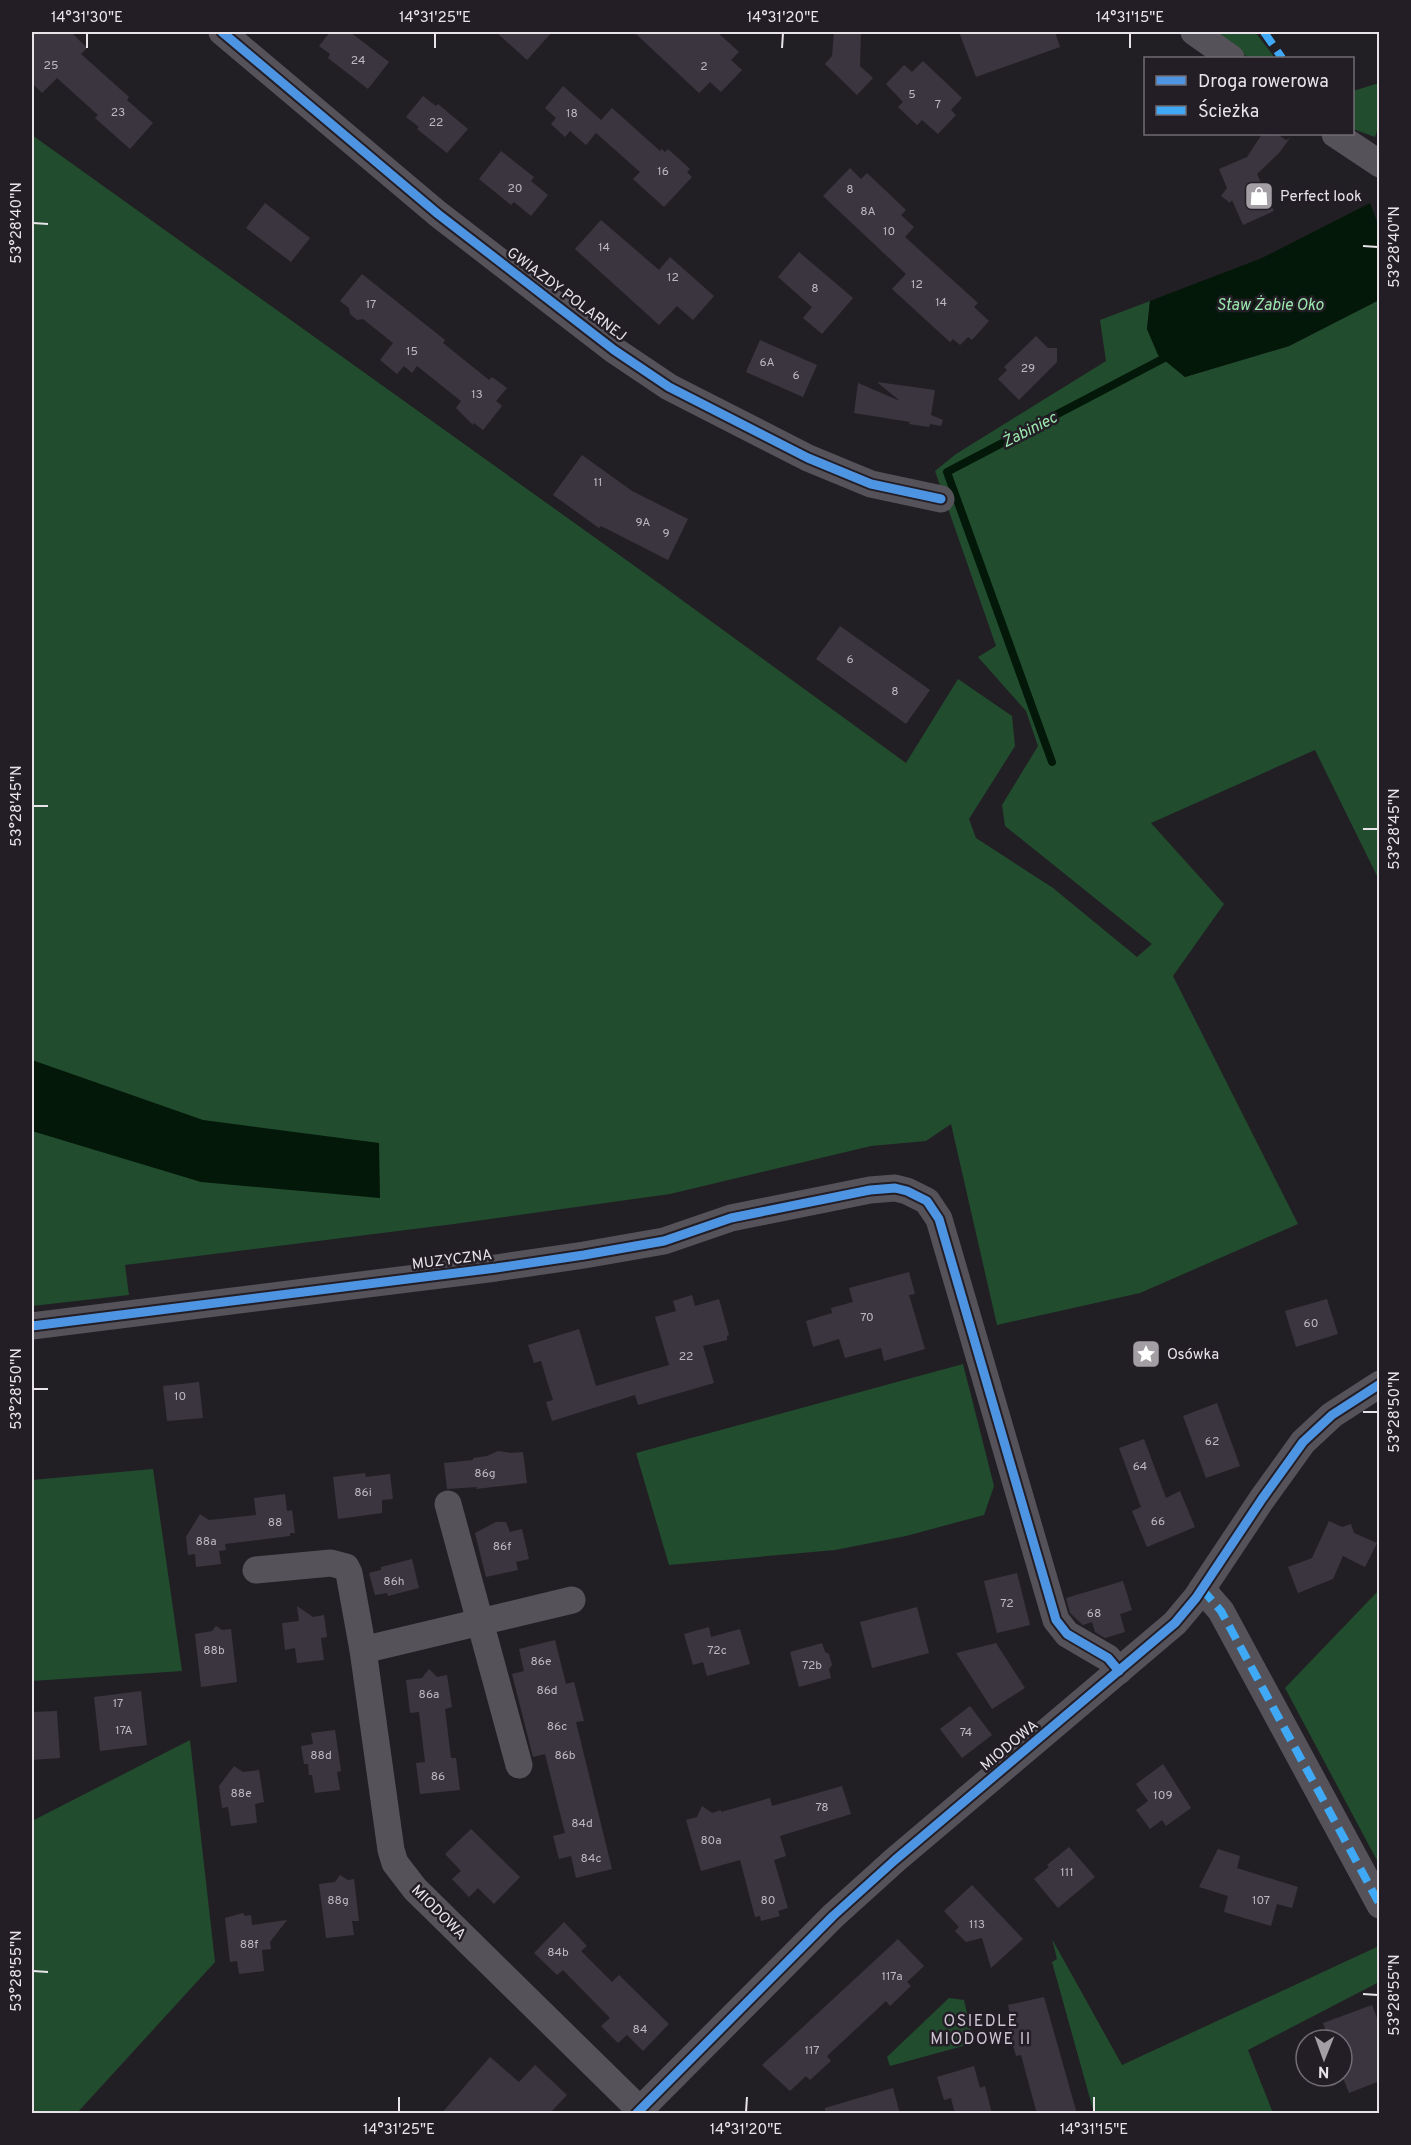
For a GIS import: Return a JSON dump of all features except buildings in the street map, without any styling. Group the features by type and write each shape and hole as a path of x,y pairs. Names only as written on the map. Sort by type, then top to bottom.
{"street":[{"name":"GWIAZDY POLARNEJ","path":"222,32 438,214 614,350 669,387 808,458 872,484 941,499"},
{"path":"1194,32 1230,57"},
{"path":"1336,135 1380,164"},
{"name":"MUZYCZNA","path":"32,1326 496,1269 664,1241 732,1218 870,1190 895,1188 907,1191 927,1201 939,1219 1056,1620 1067,1634 1108,1658 1119,1671"},
{"name":"MIODOWA","path":"256,1570 331,1563 346,1567 363,1650 387,1831 395,1863 415,1889 638,2112 833,1916 895,1860 1175,1623 1203,1589 1233,1541 1303,1442 1332,1415 1380,1384"},
{"path":"448,1504 519,1765"},
{"path":"1203,1589 1221,1611 1380,1905"},
{"path":"363,1650 572,1600"}],"green space":[{"path":"1210,32 1255,32 1274,57 1248,57"},
{"path":"1379,83 1379,125 1375,137 1354,129 1354,91"},
{"path":"32,135 906,763 958,679 1012,716 1015,746 969,819 976,838 1053,888 1137,957 1152,944 1005,826 1002,805 1038,746 1026,711 978,657 996,646 935,471 956,454 1106,361 1100,320 1150,301 1147,329 1158,354 1185,377 1289,346 1379,300 1379,880 1315,750 1151,823 1224,904 1173,976 1298,1224 1140,1293 997,1325 951,1124 926,1141 871,1146 670,1194 454,1224 125,1265 129,1295 32,1306"},
{"path":"963,1364 994,1486 984,1515 906,1536 835,1550 669,1565 636,1453"},
{"path":"153,1469 182,1671 32,1681 32,1480"},
{"path":"1379,1590 1379,1864 1285,1688"},
{"path":"190,1740 215,1962 77,2113 32,2113 32,1821"},
{"path":"1052,1939 1122,2065 1379,1946 1379,1982 1248,2050 1273,2113 1094,2113 1052,1962 1057,1959"},
{"path":"949,1998 964,2000 974,2043 890,2066 887,2057"}],"water":[{"name":"Staw Żabie Oko","path":"1370,203 1379,227 1379,300 1289,346 1185,377 1158,355 1147,329 1150,301 1262,258"},
{"path":"32,1060 203,1120 379,1143 380,1198 201,1182 32,1131"}],"waterway":[{"name":"Żabiniec","path":"1052,762 947,472 1172,354"}],"marked path":[{"path":"1264,32 1281,57"},
{"path":"1202,1589 1221,1611 1380,1905"}],"cycle path":[{"path":"222,32 438,214 614,350 669,387 808,458 871,484 941,499"},
{"path":"32,1326 584,1255 664,1241 731,1218 870,1190 895,1188 907,1191 927,1201 939,1219 1056,1620 1067,1634 1108,1658 1119,1671"},
{"path":"636,2114 833,1916 895,1860 1175,1623 1196,1598 1303,1442 1332,1415 1380,1384"}],"place":[{"name":"Perfect look","path":"1259,196"},
{"name":"Osówka","path":"1146,1354"}],"district":[{"name":"OSIEDLE MIODOWE II","path":"981,2029"}]}
